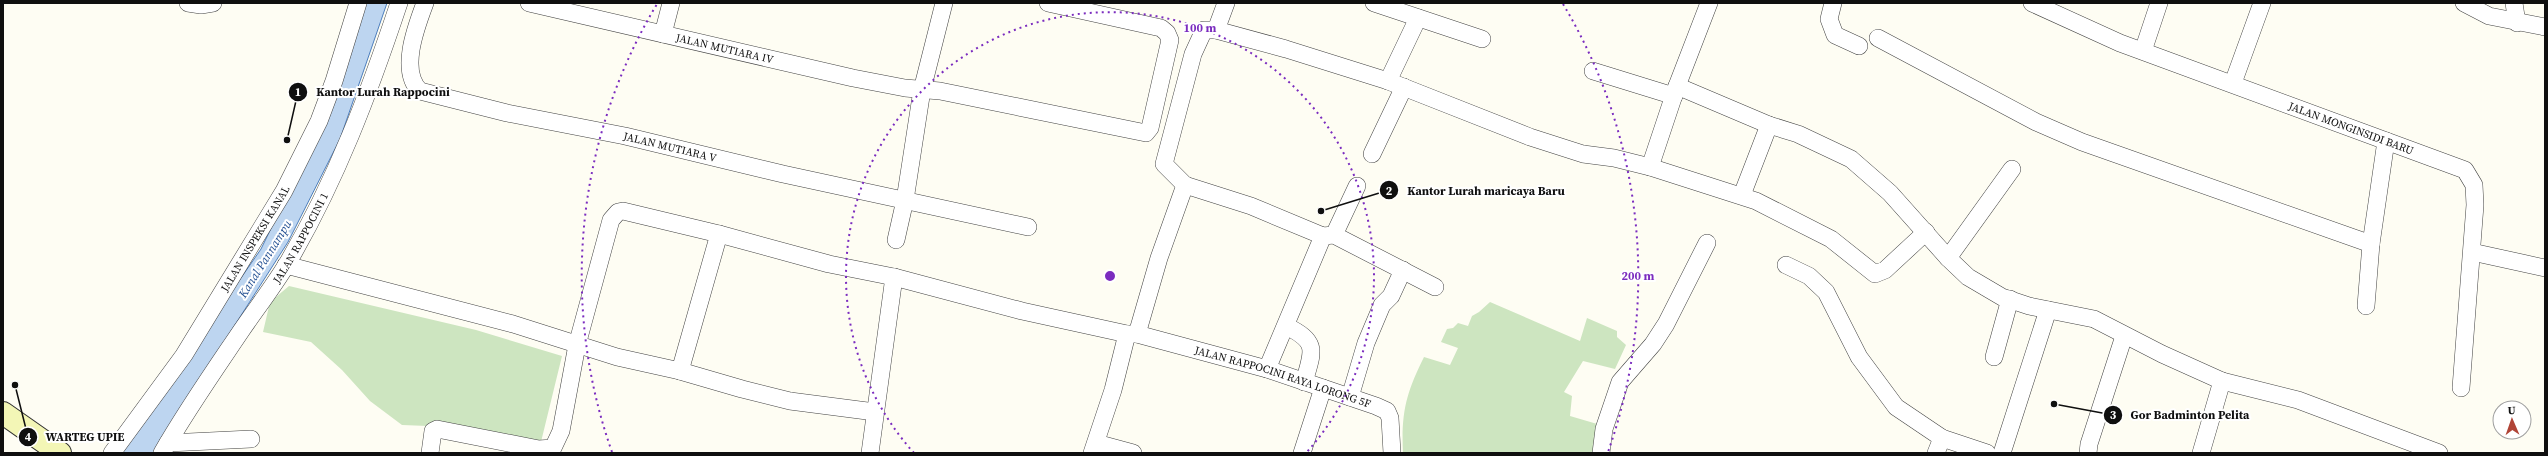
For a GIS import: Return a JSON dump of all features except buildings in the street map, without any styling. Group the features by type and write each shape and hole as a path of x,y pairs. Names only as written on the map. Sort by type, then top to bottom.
{"main road":[{"path":"3,413 60,453"}],"street":[{"path":"188,3 201,5 213,3"},
{"name":"JALAN INSPEKSI KANAL","path":"112,453 184,355 284,191 319,121 334,81 358,3"},
{"name":"JALAN RAPPOCINI 1","path":"165,448 286,265 333,178 361,113 399,3"},
{"name":"JALAN MUTIARA V","path":"425,3 411,55 411,77 413,84 420,91 507,113 625,136 1028,227"},
{"name":"JALAN MUTIARA IV","path":"529,3 816,70 905,88 940,91 1146,133 1150,128 1170,40 1168,33 1162,28 1048,3"},
{"path":"664,34 671,3"},
{"path":"896,240 905,200 922,90 944,3"},
{"path":"1216,30 1226,3"},
{"path":"1374,3 1482,39"},
{"path":"1650,167 1675,91 1709,3"},
{"path":"1833,3 1829,19 1835,35 1859,46"},
{"name":"JALAN MONGINSIDI BARU","path":"2032,3 2052,7 2087,29 2143,51 2465,170 2471,176 2474,185 2475,205 2460,388"},
{"path":"2143,51 2159,3"},
{"path":"2233,83 2262,3"},
{"path":"2464,3 2489,16 2517,23 2545,27"},
{"path":"2514,3 2517,23"},
{"path":"1372,154 1418,18"},
{"path":"1435,287 1403,270 1328,236 1251,206 1184,185 1164,164 1193,54 1204,30 1216,30 1286,49 1396,84 1537,139 1584,154 1614,158 1650,167 1742,196 1831,239 1875,274 1885,270 1926,232"},
{"path":"1878,38 2036,122 2082,142 2370,244"},
{"path":"1593,71 1675,91 1798,134 1851,159 1890,193 1948,258 1968,277 1984,288 2010,299 2048,310 2094,319 2124,336 2222,381 2298,400 2439,453"},
{"path":"1742,196 1769,125"},
{"path":"2366,306 2370,244 2386,140"},
{"path":"1948,258 2012,169"},
{"path":"1134,453 1094,448 1184,185"},
{"path":"1267,369 1328,236 1357,186"},
{"name":"JALAN RAPPOCINI RAYA LORONG 5F","path":"576,352 614,215 628,211 829,264 894,277 1022,311 1132,334 1267,369 1387,411 1390,418 1392,453"},
{"path":"680,371 718,234"},
{"path":"1601,453 1604,429 1620,382 1652,344 1666,324 1707,243"},
{"path":"2472,252 2545,268"},
{"path":"286,265 513,324 576,352 617,357 680,371 790,401 875,412"},
{"path":"1786,265 1809,276 1826,292 1859,357 1896,407 1939,446 1987,453"},
{"path":"1350,397 1366,343 1382,305 1391,296 1403,270"},
{"path":"870,453 894,277"},
{"path":"1994,357 2010,299"},
{"path":"2002,453 2048,310"},
{"path":"1286,326 1302,334 1312,346 1312,354 1304,382"},
{"path":"2088,453 2089,444 2124,336"},
{"path":"430,453 433,432 437,429 539,449 553,448 561,431 576,352"},
{"path":"2201,453 2222,381"},
{"path":"1302,453 1323,388"},
{"path":"165,448 251,439"}],"green space":[{"path":"289,286 476,330 562,356 540,446 428,426 402,425 370,401 342,370 311,342 263,332 270,302"},
{"path":"1490,302 1580,341 1587,318 1617,331 1617,337 1626,345 1615,369 1583,361 1564,392 1572,396 1570,416 1604,426 1600,453 1403,453 1403,426 1406,404 1413,382 1424,357 1450,365 1458,348 1441,342 1447,329 1453,328 1458,323 1468,326 1472,316"}],"water":[{"name":"Kanal Pannampu","path":"366,3 387,3 340,139 288,242 153,453 120,453 261,249 329,110"}],"place":[{"name":"Kantor Lurah Rappocini","path":"287,140"},
{"name":"Kantor Lurah maricaya Baru","path":"1321,211"},
{"name":"WARTEG UPIE","path":"15,385"},
{"name":"Gor Badminton Pelita","path":"2054,404"}]}
